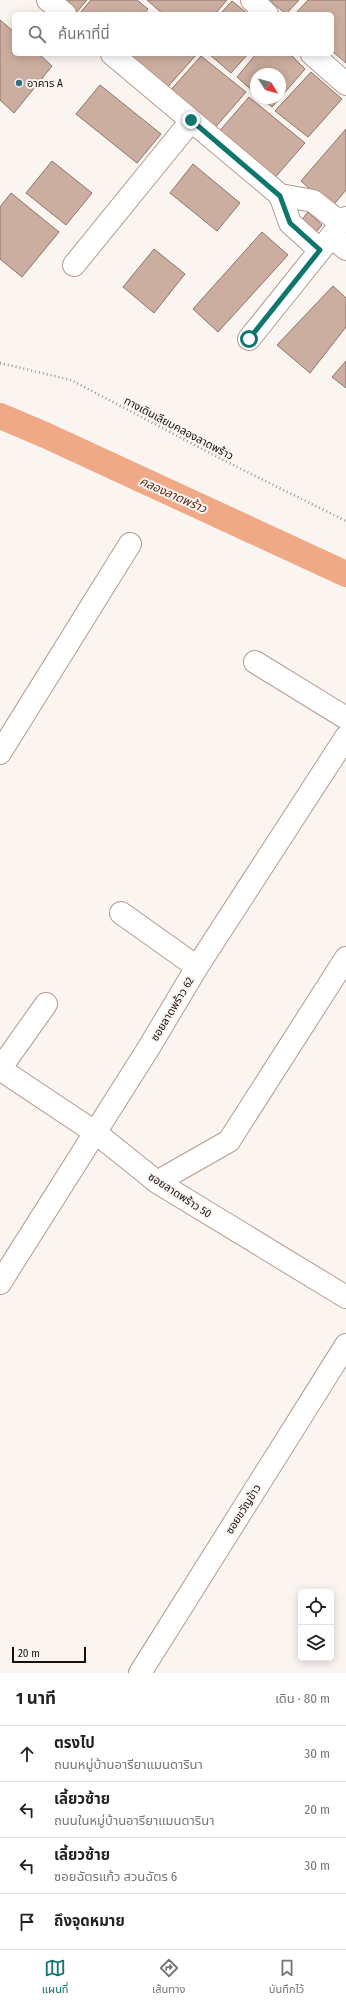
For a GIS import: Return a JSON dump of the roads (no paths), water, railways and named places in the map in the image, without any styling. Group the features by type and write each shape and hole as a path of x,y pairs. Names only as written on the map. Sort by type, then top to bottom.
{"street":[{"path":"48,0 63,12"},
{"path":"252,0 265,12"},
{"path":"114,56 280,196 290,223 337,235"},
{"path":"314,56 346,84"},
{"path":"74,265 191,120"},
{"path":"280,196 314,202 337,235"},
{"path":"249,339 337,235"},
{"path":"0,753 130,544"},
{"path":"255,662 346,718"},
{"name":"ซอยลาดพร้าว 62","path":"0,1283 96,1133 197,967 346,737"},
{"path":"121,913 197,967"},
{"path":"157,1182 229,1141 346,958"},
{"path":"0,1069 46,1004"},
{"name":"ซอยลาดพร้าว 50","path":"0,1069 96,1133 157,1182 346,1297"},
{"name":"ซอยขวัญข้าว","path":"140,1673 346,1345"}],"waterway":[{"name":"คลองลาดพร้าว","path":"0,416 45,435 346,574"}],"place":[{"name":"อาคาร A","path":"19,83"}]}
